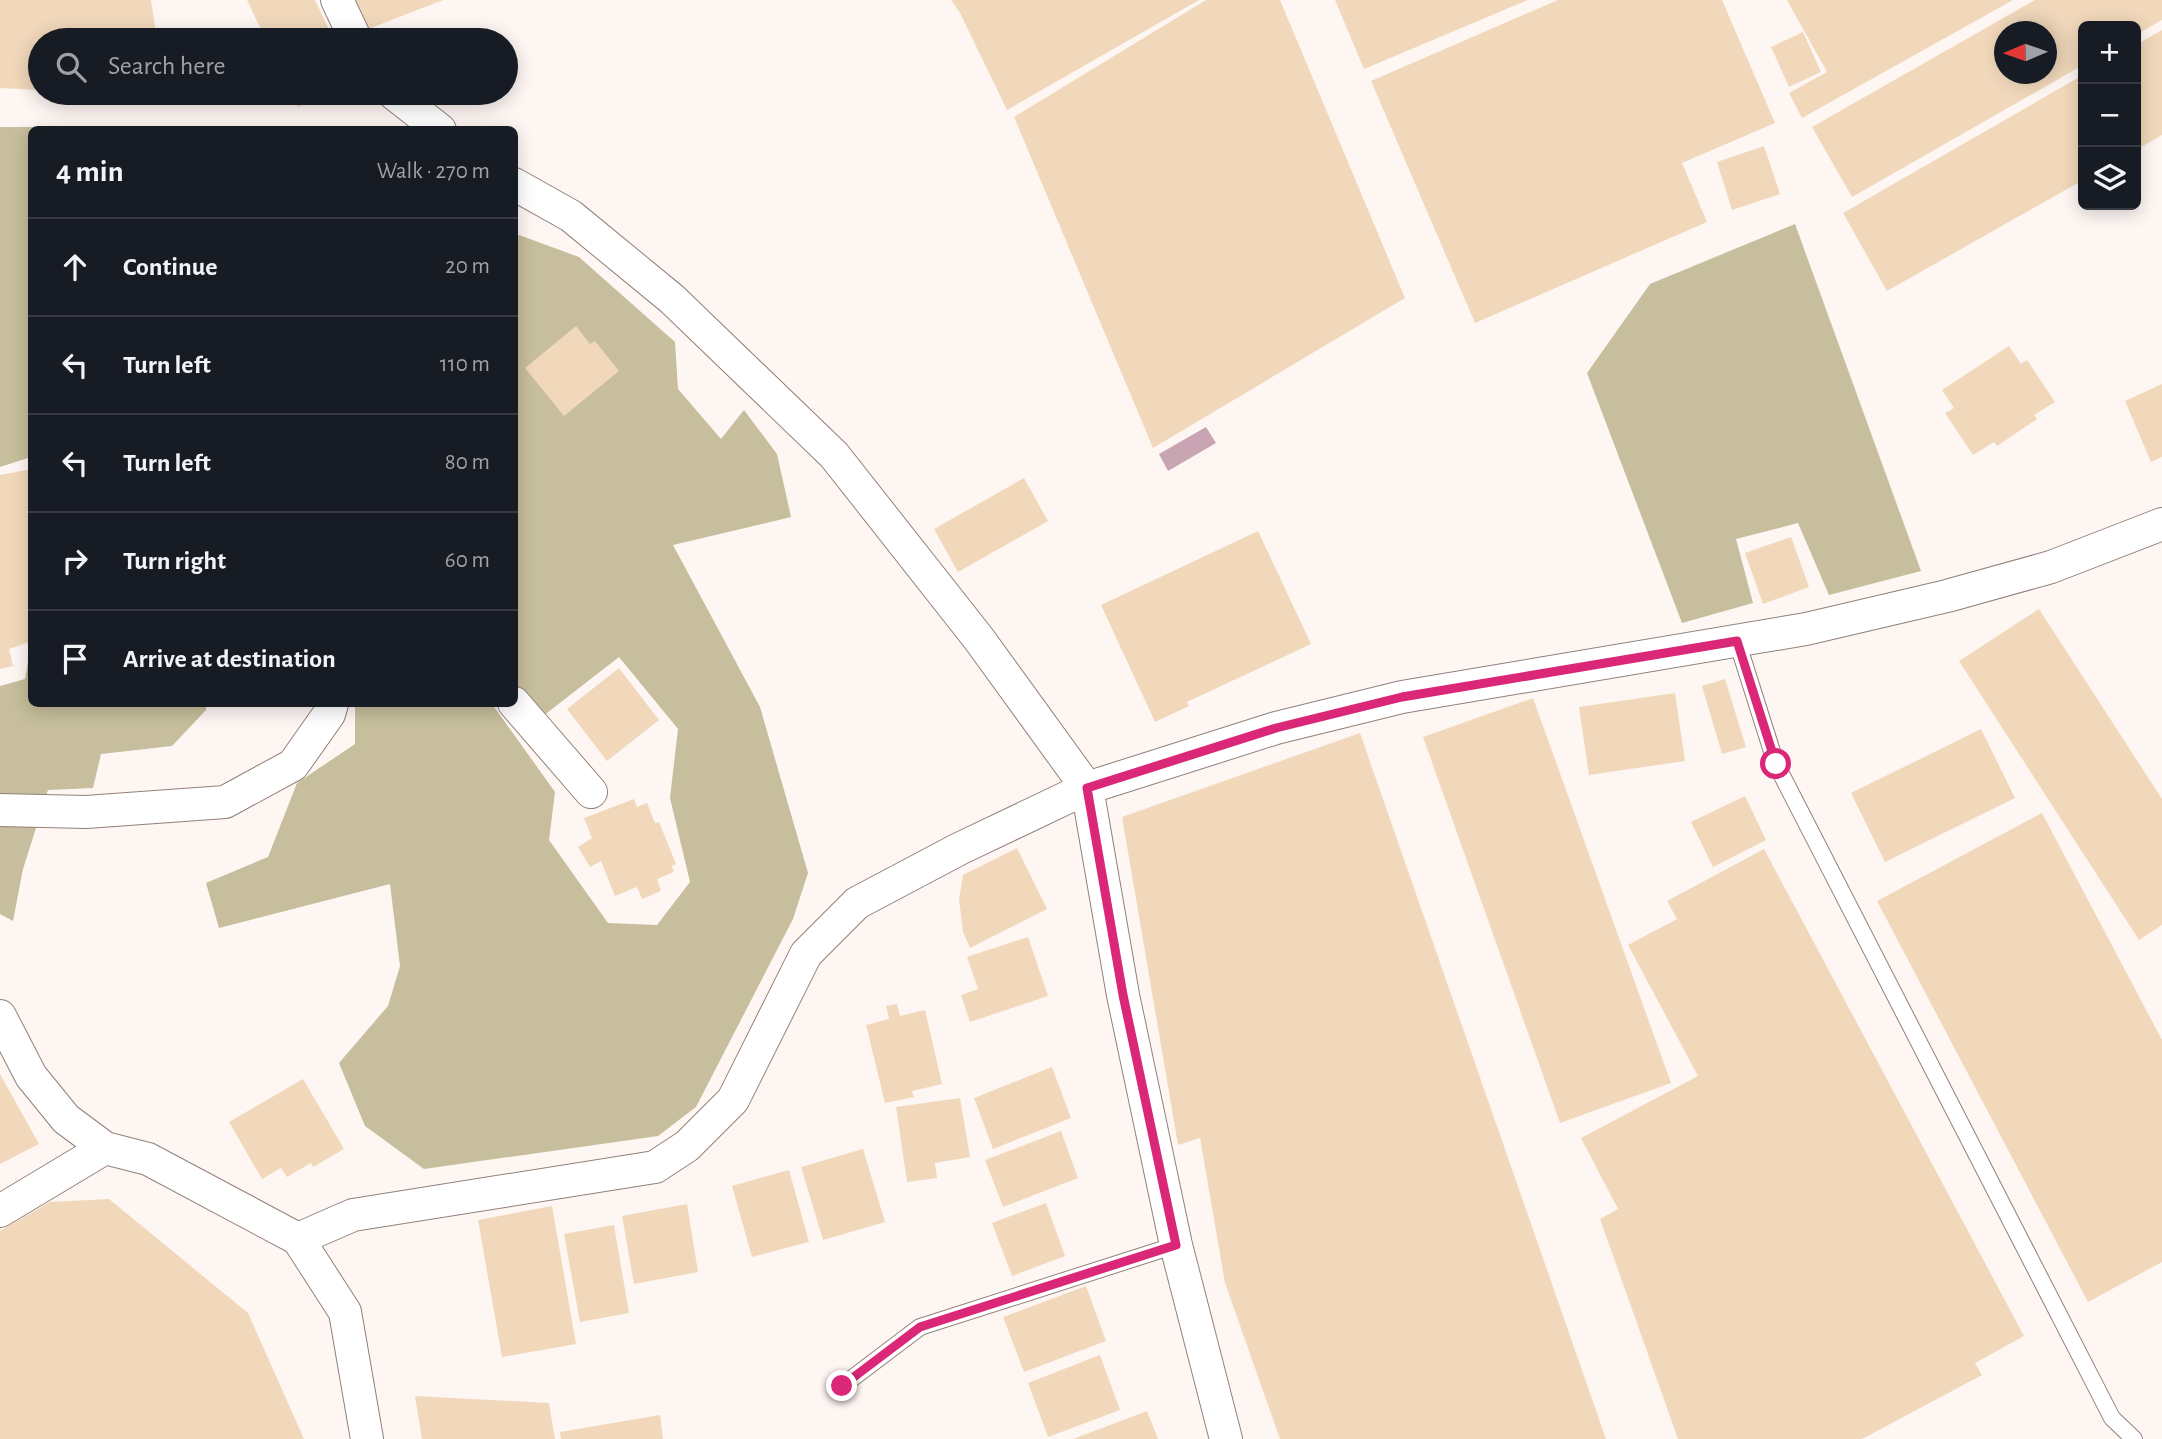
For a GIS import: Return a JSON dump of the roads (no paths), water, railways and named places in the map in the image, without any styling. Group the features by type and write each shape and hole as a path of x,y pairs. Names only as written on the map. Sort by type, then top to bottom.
{"street":[{"path":"337,0 350,28"},
{"path":"408,105 435,126"},
{"path":"518,186 570,216 672,299 834,456 979,639 1087,788 1123,995 1176,1245 1226,1439"},
{"path":"298,1239 353,1216 656,1167 687,1146 733,1100 806,954 857,903 959,849 1087,788 1276,728 1402,697 1806,629 2051,567 2162,524"},
{"path":"0,810 86,812 225,802 293,765 331,707"},
{"path":"517,707 591,792"},
{"path":"0,1016 31,1076 66,1119 105,1148 148,1159 298,1239 345,1312 367,1439"},
{"path":"0,1211 105,1148"}],"lane":[{"path":"1737,641 1776,764 2112,1418 2134,1439"},
{"path":"842,1386 920,1327 1176,1245"}]}
